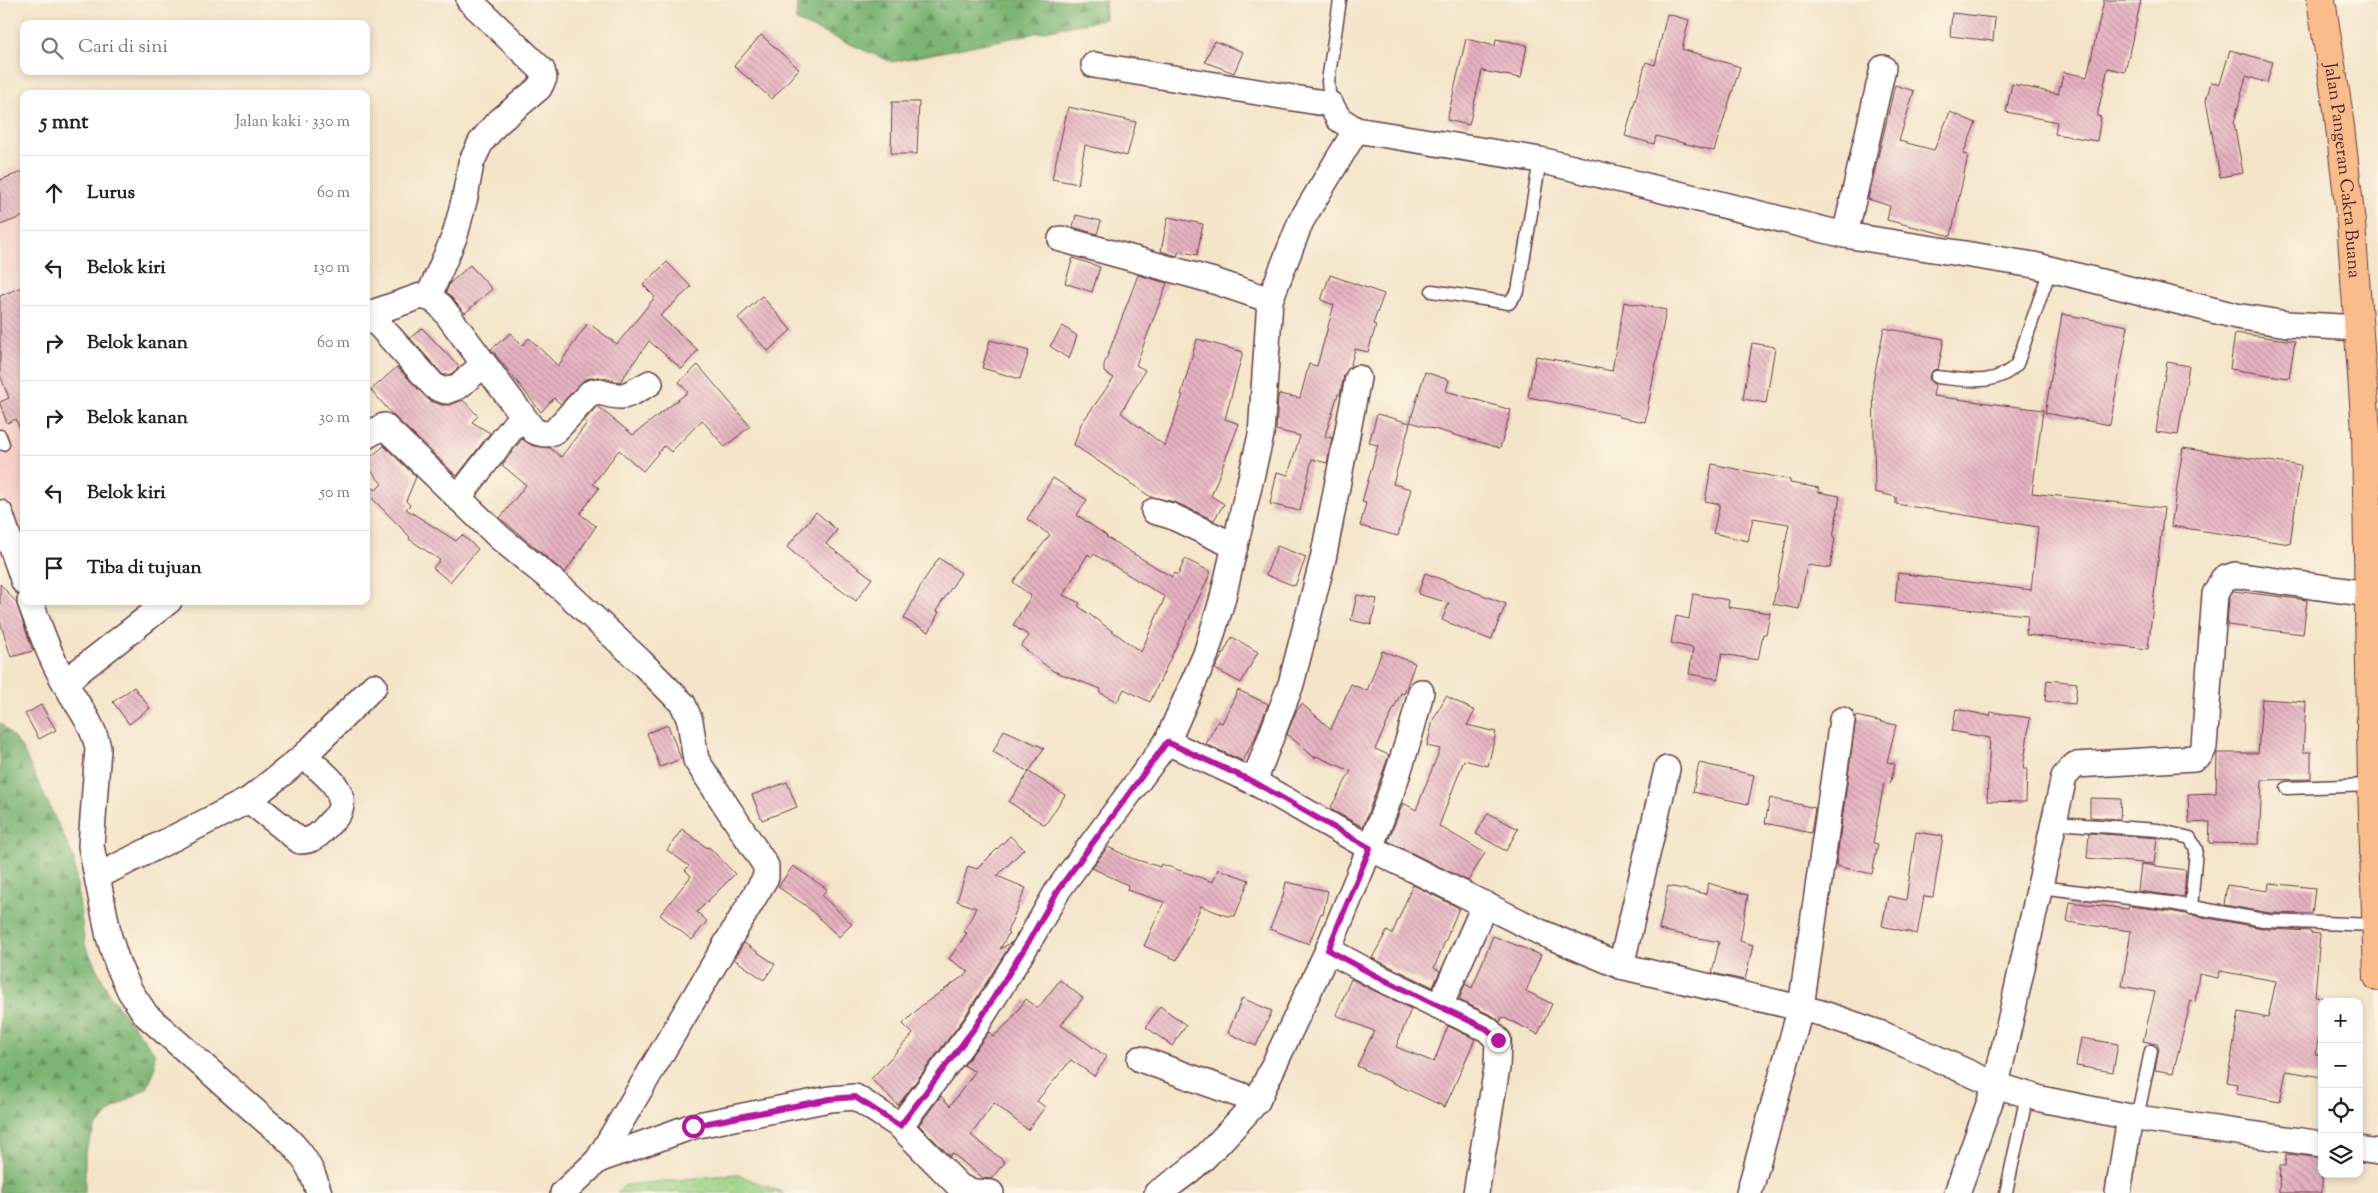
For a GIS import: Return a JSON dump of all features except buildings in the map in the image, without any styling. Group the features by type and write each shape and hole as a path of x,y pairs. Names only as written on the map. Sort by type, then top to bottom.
{"main road":[{"name":"Jalan Pangeran Cakra Buana","path":"2321,0 2338,110 2351,223 2366,431 2344,592 2372,785 2378,977"}],"street":[{"path":"428,298 455,235 471,163 481,142 496,124 539,88 544,78 542,70 468,0"},
{"path":"1094,65 1330,104 1339,118 1356,130 1540,160 1845,235 2050,270 2236,316 2288,324 2359,328"},
{"path":"1845,235 1882,68"},
{"path":"900,1126 976,1026 1058,890 1167,742 1206,654 1222,601 1261,435 1270,300 1301,221 1356,130"},
{"path":"1061,238 1214,281 1270,300"},
{"path":"370,314 420,296 428,298 441,306 534,431 544,435 551,434 590,393 596,391 617,398 624,397 650,383"},
{"path":"370,317 436,387 446,391 459,386 484,364"},
{"path":"1254,782 1291,684 1301,646 1323,559 1358,378"},
{"path":"458,498 522,415"},
{"path":"370,434 384,426 498,537 565,591 642,662 683,704 690,721 696,760 766,866 766,878 598,1160 563,1193"},
{"path":"1154,511 1171,516 1235,546"},
{"path":"0,512 20,571"},
{"path":"1957,1193 1996,1085 2064,777 2075,765 2194,758 2200,754 2204,747 2215,594 2223,579 2235,575 2344,592"},
{"path":"32,605 45,641 65,682 95,733 98,748 91,846 109,937 118,965 130,991 146,1015 267,1122 286,1136 314,1173 319,1193"},
{"path":"65,682 164,605"},
{"path":"98,876 249,800 304,756 374,686"},
{"path":"1157,1193 1180,1179 1204,1160 1257,1101 1328,950 1370,848 1412,734 1422,692"},
{"path":"1749,1193 1801,1007 1842,720"},
{"path":"1167,742 1254,782 1370,848 1540,932 1621,966 1801,1007 1882,1034 1996,1085 2027,1095 2134,1118 2318,1143"},
{"path":"249,800 300,841 309,841 318,835 339,812 341,798 333,783 304,756"},
{"path":"1621,966 1667,769"},
{"path":"1440,1006 1485,904"},
{"path":"1328,950 1380,978 1487,1029 1498,1040 1497,1068 1476,1193"},
{"path":"1140,1059 1257,1101"},
{"path":"598,1160 693,1126 830,1099 855,1097 900,1126 961,1188 974,1192 991,1193"},
{"path":"2118,1193 2134,1118"},
{"path":"2363,1150 2378,1152"}],"lane":[{"path":"1330,104 1328,81 1340,0"},
{"path":"1432,291 1509,303 1518,291 1540,160"},
{"path":"1937,377 1984,382 2008,374 2018,364 2050,270"},
{"path":"2287,788 2372,785"},
{"path":"2054,823 2158,830 2190,838 2196,849 2191,908"},
{"path":"2040,887 2269,921 2375,925"},
{"path":"2134,1118 2151,1051"},
{"path":"2006,1193 2027,1095"}],"shaded area":[{"path":"20,164 20,542 0,492 0,172"}],"green space":[{"path":"797,0 1105,0 1105,19 892,62 796,21"},
{"path":"0,722 22,748 73,856 85,945 110,996 154,1052 155,1067 148,1087 113,1109 95,1128 85,1152 85,1193 0,1193"},
{"path":"736,1174 784,1193 617,1193 625,1185"}],"route":[{"path":"693,1126 830,1099 855,1097 900,1126 976,1026 1058,890 1167,742 1254,782 1370,848 1328,950 1380,978 1487,1029 1498,1040"}]}
